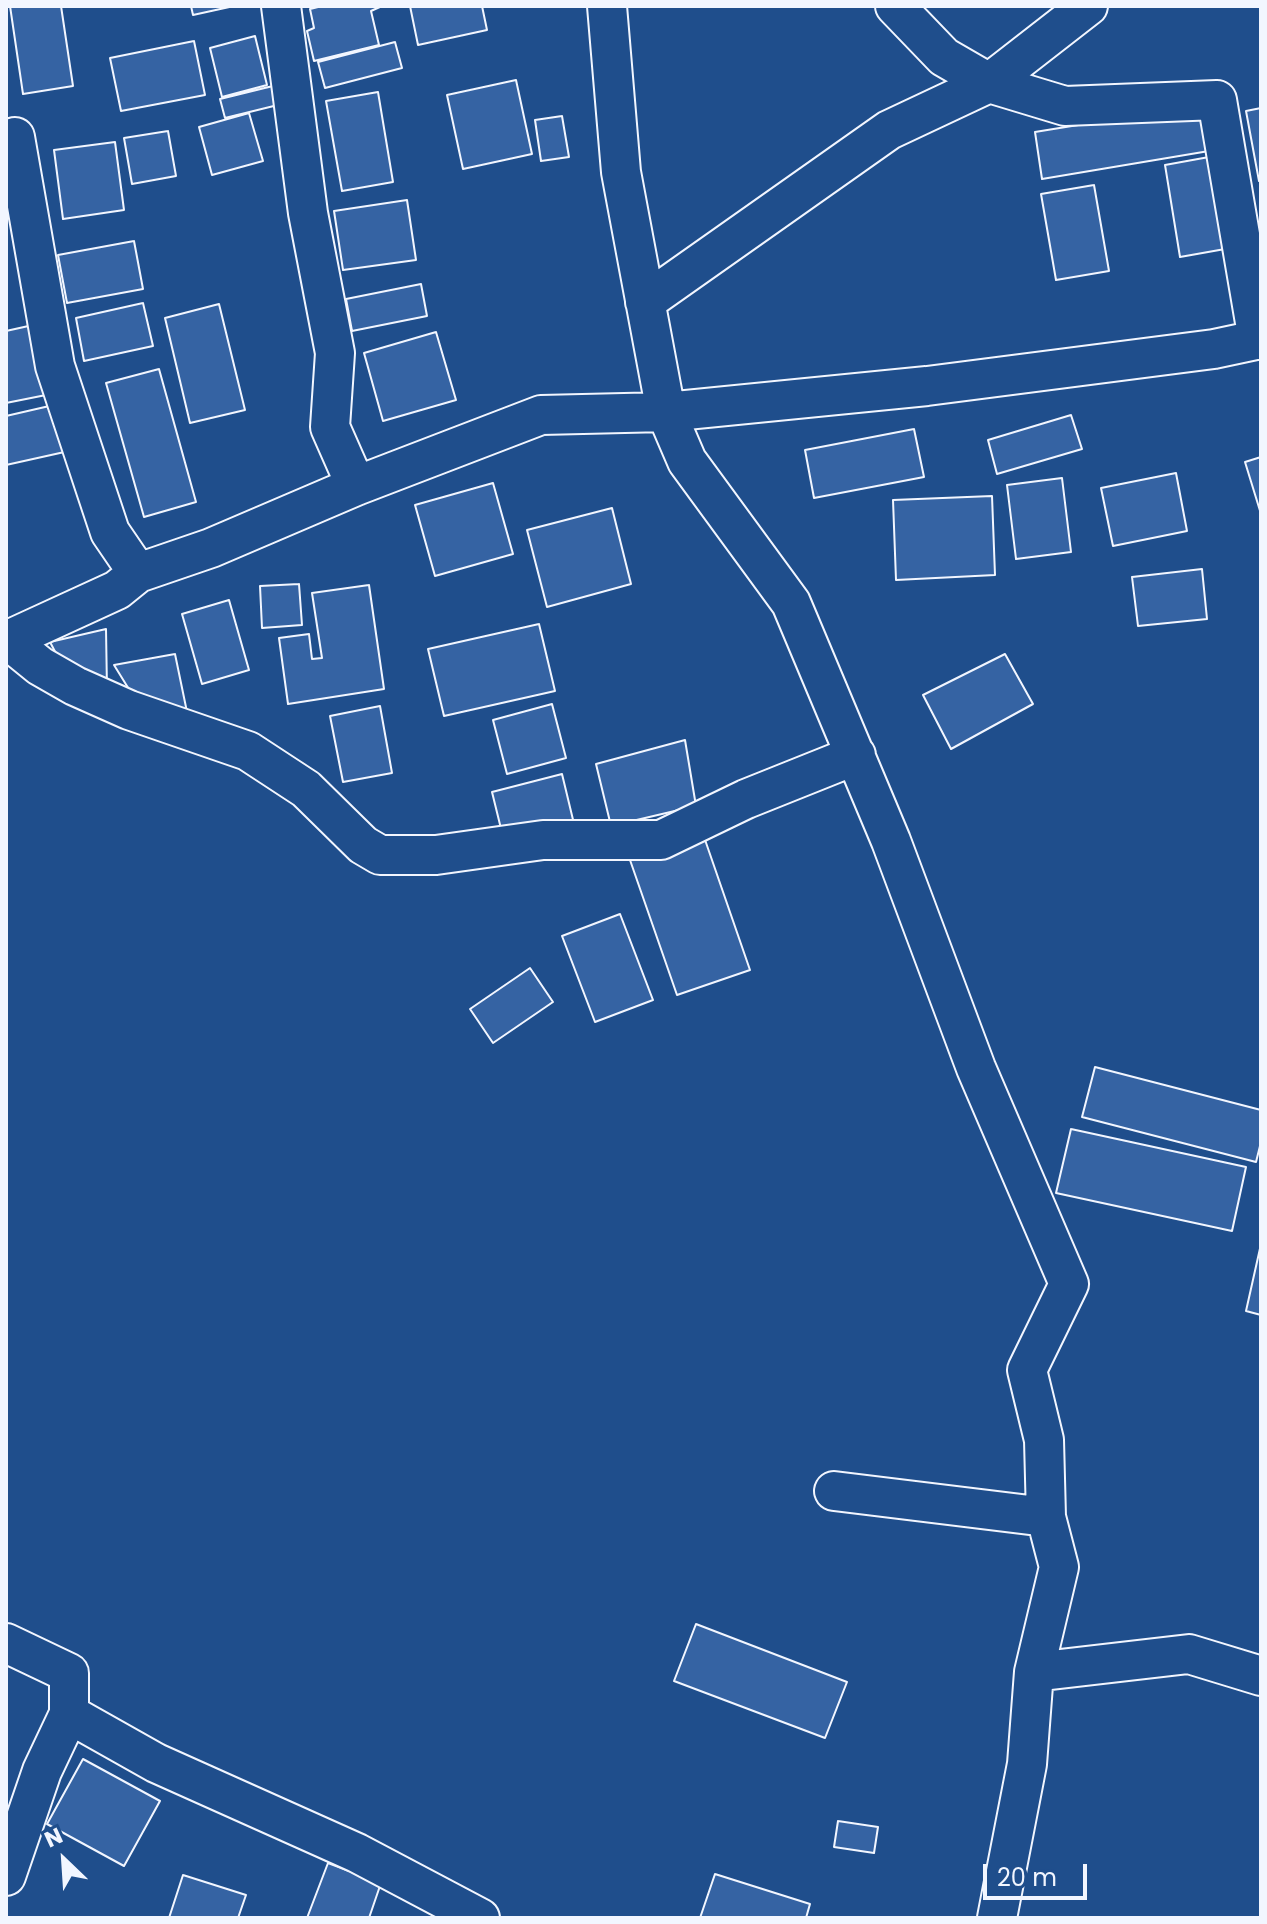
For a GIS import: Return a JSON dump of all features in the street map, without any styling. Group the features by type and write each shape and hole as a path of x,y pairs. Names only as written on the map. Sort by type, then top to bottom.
{"street":[{"path":"281,6 308,213 335,353 330,427 356,486"},
{"path":"607,6 621,172 666,412 687,461 791,603 856,755 976,1068 1069,1284 1027,1370 1044,1440 1046,1517 1059,1567 1034,1672 1027,1764 997,1918"},
{"path":"856,755 746,799 661,840 543,840 436,855 380,855 363,845 335,814 306,789 248,751 129,710 75,686 40,666 7,640 117,590 138,573 211,548 356,486 541,415 666,412 927,386 1214,349 1260,339 1217,100 1065,106 989,83 944,57 895,6"},
{"path":"645,302 889,130 989,83 1088,6"},
{"path":"15,137 55,366 110,532 138,573"},
{"path":"834,1491 1046,1517"},
{"path":"6,1643 69,1673 69,1714 42,1771 6,1876"},
{"path":"1034,1672 1189,1654 1261,1676"},
{"path":"69,1714 156,1763 357,1853 480,1918"}],"building":[{"path":"10,6 61,6 73,86 23,94"},
{"path":"191,6 234,6 193,15"},
{"path":"322,6 382,6 371,11 379,45 314,61 307,31 314,28 310,9"},
{"path":"410,6 482,6 487,30 418,45"},
{"path":"255,36 267,85 222,97 210,48"},
{"path":"194,41 205,95 121,111 110,58"},
{"path":"395,42 402,68 325,88 318,62"},
{"path":"516,80 532,154 463,169 447,95"},
{"path":"281,84 286,103 225,118 220,99"},
{"path":"378,92 393,182 342,191 326,101"},
{"path":"1201,105 1209,151 1042,179 1035,132"},
{"path":"1261,108 1261,180 1259,181 1246,111"},
{"path":"249,113 263,161 212,175 199,127"},
{"path":"562,116 569,157 541,161 535,120"},
{"path":"168,131 176,176 132,184 124,138"},
{"path":"115,142 124,210 63,219 54,150"},
{"path":"1209,157 1225,249 1180,257 1165,165"},
{"path":"1094,185 1109,271 1056,280 1041,194"},
{"path":"407,200 416,260 343,270 334,211"},
{"path":"134,241 143,289 67,303 58,255"},
{"path":"421,284 427,316 352,331 346,299"},
{"path":"143,303 153,346 84,361 76,318"},
{"path":"219,304 245,410 190,423 165,318"},
{"path":"33,325 46,395 6,403 6,331"},
{"path":"436,332 456,400 383,421 364,353"},
{"path":"159,369 196,502 144,517 106,383"},
{"path":"58,404 69,451 6,465 6,416"},
{"path":"1071,415 1082,449 997,474 988,440"},
{"path":"914,429 924,477 814,498 805,450"},
{"path":"1261,457 1261,514 1245,462"},
{"path":"1176,473 1187,531 1113,546 1101,488"},
{"path":"1062,478 1071,552 1016,559 1007,485"},
{"path":"493,483 513,554 435,576 415,505"},
{"path":"992,496 995,575 896,580 893,500"},
{"path":"612,508 631,584 547,607 527,530"},
{"path":"1202,569 1207,619 1138,626 1132,577"},
{"path":"299,584 302,625 262,628 260,586"},
{"path":"369,585 384,689 288,704 279,638 309,634 312,659 322,658 312,593"},
{"path":"229,600 249,670 202,684 182,614"},
{"path":"539,624 555,691 444,716 428,649"},
{"path":"106,629 107,690 63,667 50,642"},
{"path":"175,654 187,712 135,699 114,665"},
{"path":"1005,654 1033,704 951,749 923,695"},
{"path":"552,704 566,758 507,774 493,720"},
{"path":"380,706 392,773 343,782 330,716"},
{"path":"685,740 696,806 611,826 596,764"},
{"path":"562,774 575,828 505,845 492,792"},
{"path":"703,834 750,970 677,995 630,860"},
{"path":"620,914 653,1000 595,1022 562,936"},
{"path":"530,968 553,1002 493,1043 470,1009"},
{"path":"1095,1067 1261,1110 1261,1142 1256,1162 1082,1117"},
{"path":"1071,1129 1246,1167 1232,1231 1056,1193"},
{"path":"1261,1244 1261,1315 1246,1311"},
{"path":"696,1624 847,1682 825,1738 674,1681"},
{"path":"83,1759 160,1801 124,1866 47,1824"},
{"path":"838,1821 878,1827 874,1853 834,1847"},
{"path":"328,1863 381,1883 369,1918 307,1918"},
{"path":"715,1874 810,1904 806,1918 700,1918"},
{"path":"183,1875 246,1895 238,1918 169,1918"}]}
